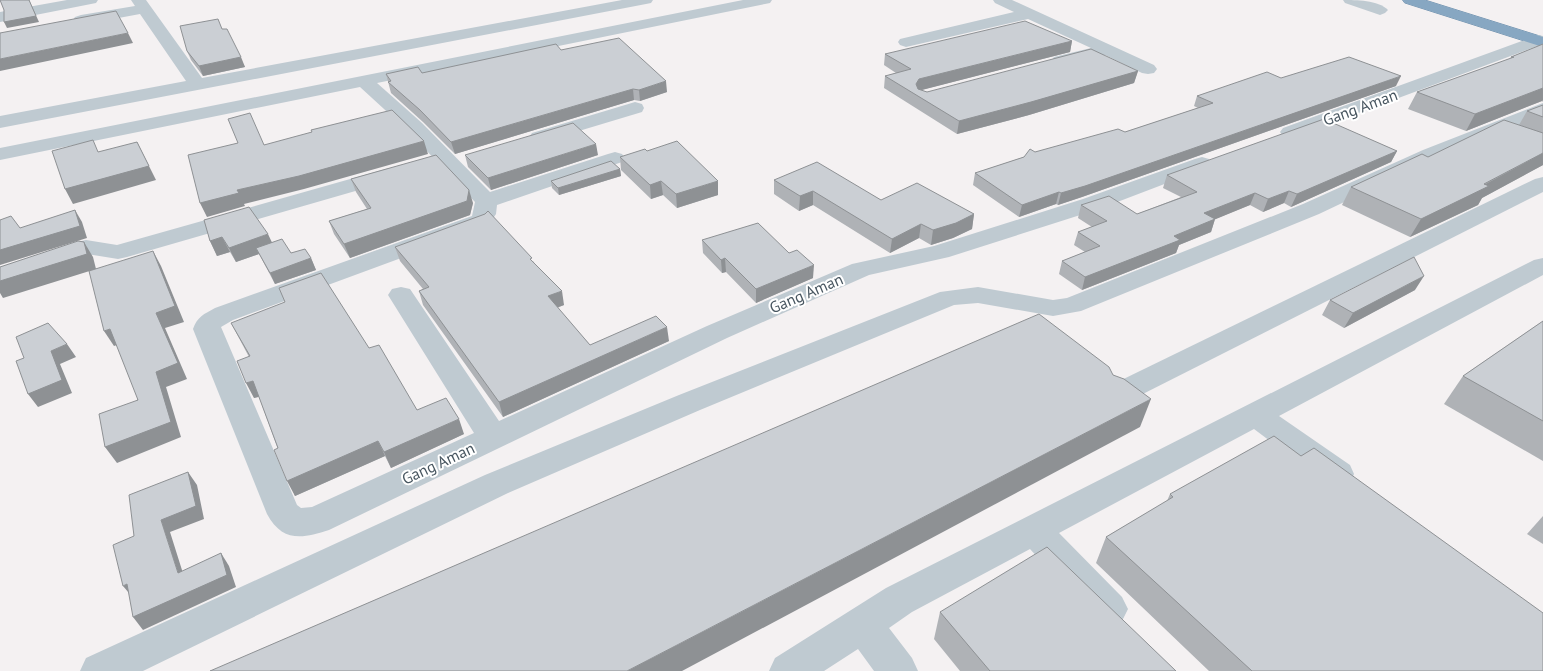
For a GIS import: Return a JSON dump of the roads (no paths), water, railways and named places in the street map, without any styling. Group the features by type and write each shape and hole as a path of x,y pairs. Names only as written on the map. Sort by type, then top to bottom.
{"highway":[{"path":"1410,0 1541,41"}],"street":[{"path":"0,17 90,0"},
{"path":"0,122 646,0"},
{"path":"0,154 766,0"},
{"path":"1000,0 1148,69"},
{"path":"1350,0 1380,10"},
{"path":"67,23 140,4 197,84"},
{"path":"906,42 1028,14"},
{"name":"Gang Aman","path":"1271,139 1541,41"},
{"path":"1048,64 1105,50"},
{"path":"363,80 415,127 438,163 486,201 615,158"},
{"path":"519,143 635,108"},
{"path":"100,671 173,639 433,513 760,374 949,298 978,295 1052,308 1072,305 1311,209 1430,154 1507,133 1543,109"},
{"name":"Gang Aman","path":"486,201 485,214 480,221 217,316 209,323 207,329 284,514 294,523 317,520 717,332 861,270 940,252 1091,204 1225,155"},
{"path":"0,276 86,247 118,252 438,163"},
{"path":"1116,395 1543,184"},
{"path":"789,671 864,625 899,600 1543,265"},
{"path":"401,295 493,437"},
{"path":"1256,415 1360,489"},
{"path":"1034,530 1135,636"},
{"path":"864,625 898,671"}]}
